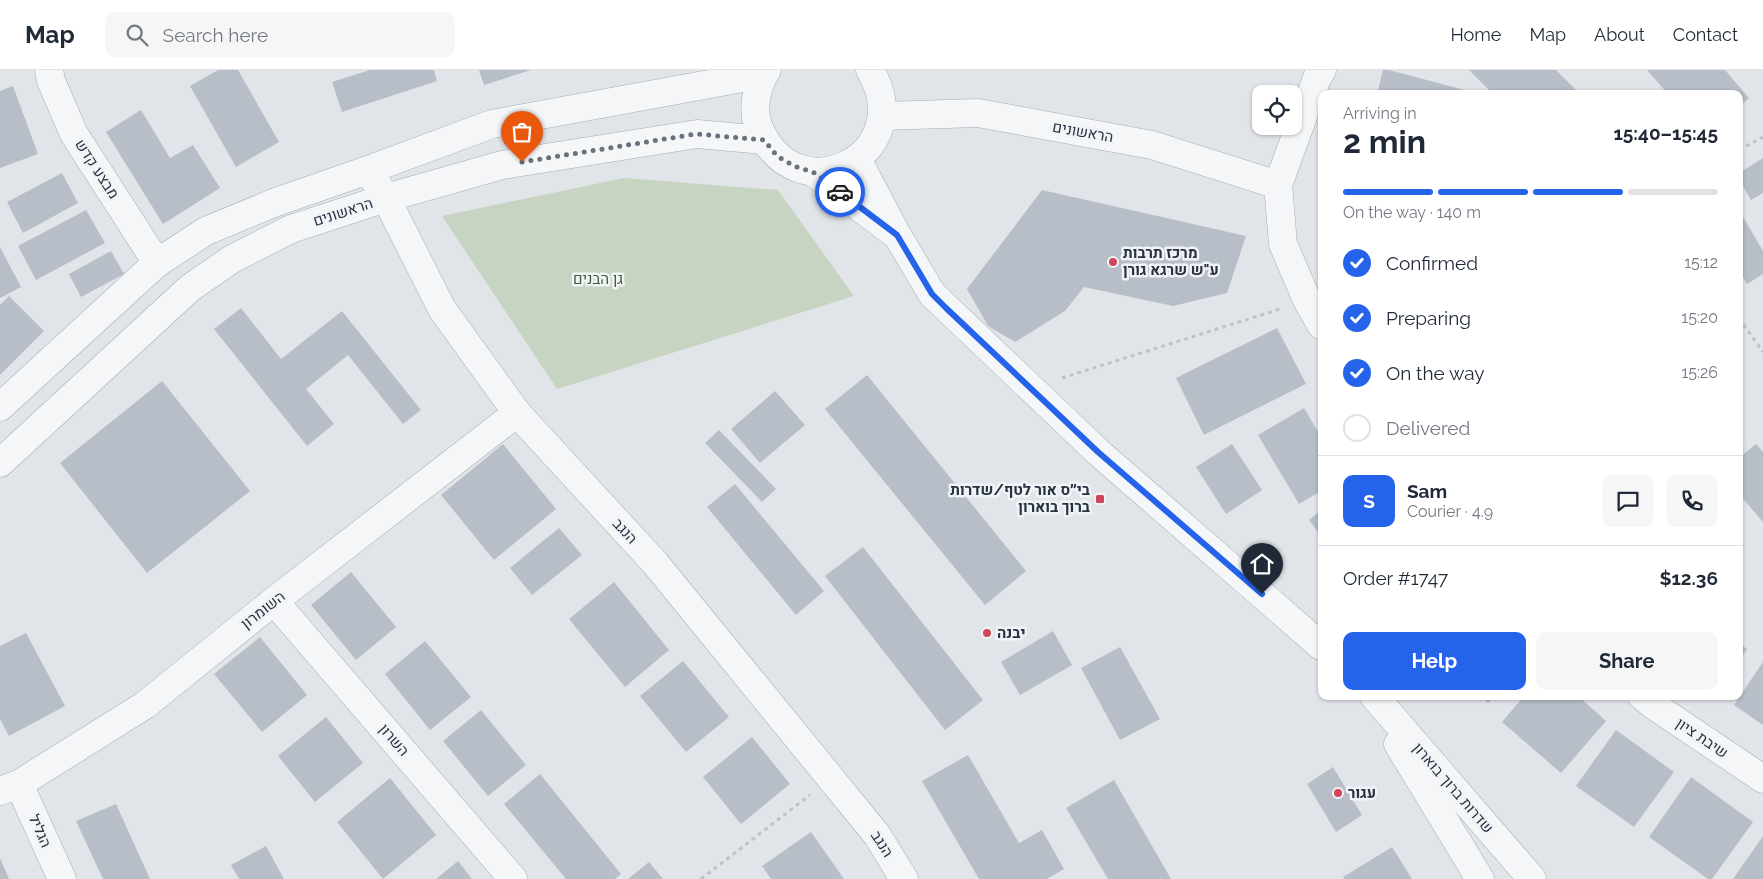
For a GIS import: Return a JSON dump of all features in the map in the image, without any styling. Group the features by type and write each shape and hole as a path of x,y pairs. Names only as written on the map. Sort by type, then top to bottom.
{"street":[{"name":"מבצע קדש","path":"49,70 51,81 74,134 157,263"},
{"path":"813,172 836,169 857,159 869,147 878,132 882,116 882,98 877,82 870,70"},
{"path":"1318,320 1307,300 1283,244 1278,185 1317,78 1322,70"},
{"name":"הראשונים","path":"0,407 157,263 206,231 276,202 492,124 766,72"},
{"path":"766,72 756,96 756,119 764,140 777,156 794,166 813,172 897,235"},
{"name":"הראשונים","path":"882,116 978,113 1152,145 1278,185"},
{"name":"הראשונים","path":"0,463 190,288 232,259 291,229 386,198 502,165 696,134 764,140"},
{"path":"857,159 897,235 932,294 1098,452 1318,643"},
{"name":"הנגב","path":"368,170 386,198 442,309 517,414 655,563 877,835 904,879"},
{"name":"השומרון","path":"9,787 144,705 274,601 517,414"},
{"name":"השרון","path":"274,601 513,879"},
{"name":"שדרות ברוך בוארון","path":"1371,700 1480,879"},
{"name":"שדרות ברוך בוארון","path":"1377,700 1532,879"},
{"name":"שיבת ציון","path":"1647,700 1763,779"},
{"name":"הגליל","path":"9,787 62,879"}],"path":[{"path":"1743,148 1763,137"},
{"path":"1030,388 1307,300"},
{"path":"1743,324 1763,352"},
{"path":"701,879 831,779"}],"green space":[{"name":"גן הבנים","path":"624,178 778,190 854,296 557,389 442,216"}],"building":[{"path":"218,70 238,70 279,142 236,167 190,86"},
{"path":"370,70 434,70 437,81 342,112 332,82"},
{"path":"479,70 531,70 484,85"},
{"path":"1383,70 1389,70 1464,90 1378,90"},
{"path":"1469,70 1556,70 1576,90 1489,90"},
{"path":"1647,70 1725,70 1742,90 1664,90"},
{"path":"13,86 38,154 0,168 0,91"},
{"path":"1743,91 1749,98 1743,103"},
{"path":"141,110 170,158 193,145 220,188 163,224 106,132"},
{"path":"1763,158 1763,193 1751,200 1743,186 1743,170"},
{"path":"62,173 78,203 23,233 7,202"},
{"name":"מרכז תרבות ע\"ש שרגא גורן","path":"1042,190 1246,236 1227,293 1173,306 1084,287 1065,311 1015,342 988,326 967,289"},
{"path":"86,210 105,243 36,280 18,246"},
{"path":"1743,217 1763,251 1763,274 1747,284 1743,278"},
{"path":"0,247 21,287 0,298"},
{"path":"111,251 124,274 81,297 69,274"},
{"path":"9,296 44,331 0,375 0,305"},
{"path":"241,308 281,359 342,311 421,410 403,424 348,355 306,389 334,424 307,446 214,329"},
{"path":"1277,328 1306,384 1204,435 1176,378"},
{"path":"867,375 1026,571 985,605 825,409"},
{"path":"162,381 250,491 147,573 60,463"},
{"path":"775,391 805,425 760,463 731,429"},
{"path":"1304,408 1318,432 1318,493 1299,504 1258,435"},
{"path":"719,430 776,489 762,502 705,443"},
{"path":"503,444 556,509 494,560 441,495"},
{"path":"1232,444 1262,490 1226,514 1196,467"},
{"path":"1756,444 1763,452 1763,522 1743,499 1743,455"},
{"path":"735,484 824,591 796,615 707,507"},
{"path":"1318,512 1318,532 1309,520"},
{"path":"559,528 582,555 532,595 510,568"},
{"path":"863,547 983,700 945,730 825,576"},
{"path":"351,572 396,627 356,660 311,605"},
{"path":"614,582 669,650 625,687 569,619"},
{"path":"1053,631 1072,665 1020,695 1001,662"},
{"path":"26,633 65,706 9,736 0,719 0,646"},
{"path":"260,637 307,695 262,732 214,674"},
{"path":"425,641 471,697 430,730 385,674"},
{"path":"1743,646 1747,649 1743,656"},
{"path":"1120,647 1160,719 1120,740 1081,668"},
{"path":"683,661 729,717 686,752 640,696"},
{"path":"1763,662 1763,725 1734,705 1737,700 1743,700 1743,692"},
{"path":"1521,700 1582,700 1606,721 1561,773 1502,722"},
{"path":"481,710 526,765 488,796 443,741"},
{"path":"326,717 363,763 315,802 278,756"},
{"path":"1616,730 1674,772 1634,827 1576,786"},
{"path":"752,737 790,784 741,824 703,777"},
{"path":"968,755 1019,843 1042,830 1064,869 1047,879 979,879 922,781"},
{"path":"1333,767 1362,815 1336,832 1307,784"},
{"path":"540,774 621,874 615,879 566,879 504,804"},
{"path":"1691,777 1753,822 1712,879 1708,879 1649,837"},
{"path":"390,778 436,835 383,879 337,822"},
{"path":"1114,780 1171,879 1108,879 1066,808"},
{"path":"116,804 150,879 103,879 76,821"},
{"path":"811,832 844,879 771,879 762,866"},
{"path":"1763,836 1763,879 1733,879"},
{"path":"266,846 284,879 239,879 231,865"},
{"path":"1392,847 1412,879 1344,879 1343,877"},
{"path":"0,858 9,879 0,879"},
{"path":"458,861 472,879 436,879"},
{"path":"649,862 663,879 628,879"}],"way so far":[{"path":"522,162 696,134 764,140 777,156 794,166 813,172 840,192"}],"place":[{"name":"מרכז תרבות ע\"ש שרגא גורן","path":"1113,262"},
{"name":"בי״ס אור לטף/שדרות ברוך בוארון","path":"1100,499"},
{"name":"יבנה","path":"987,633"},
{"name":"עגור","path":"1338,793"}],"route":[{"path":"840,192 897,235 932,294 946,308 1098,452 1262,594"}]}
